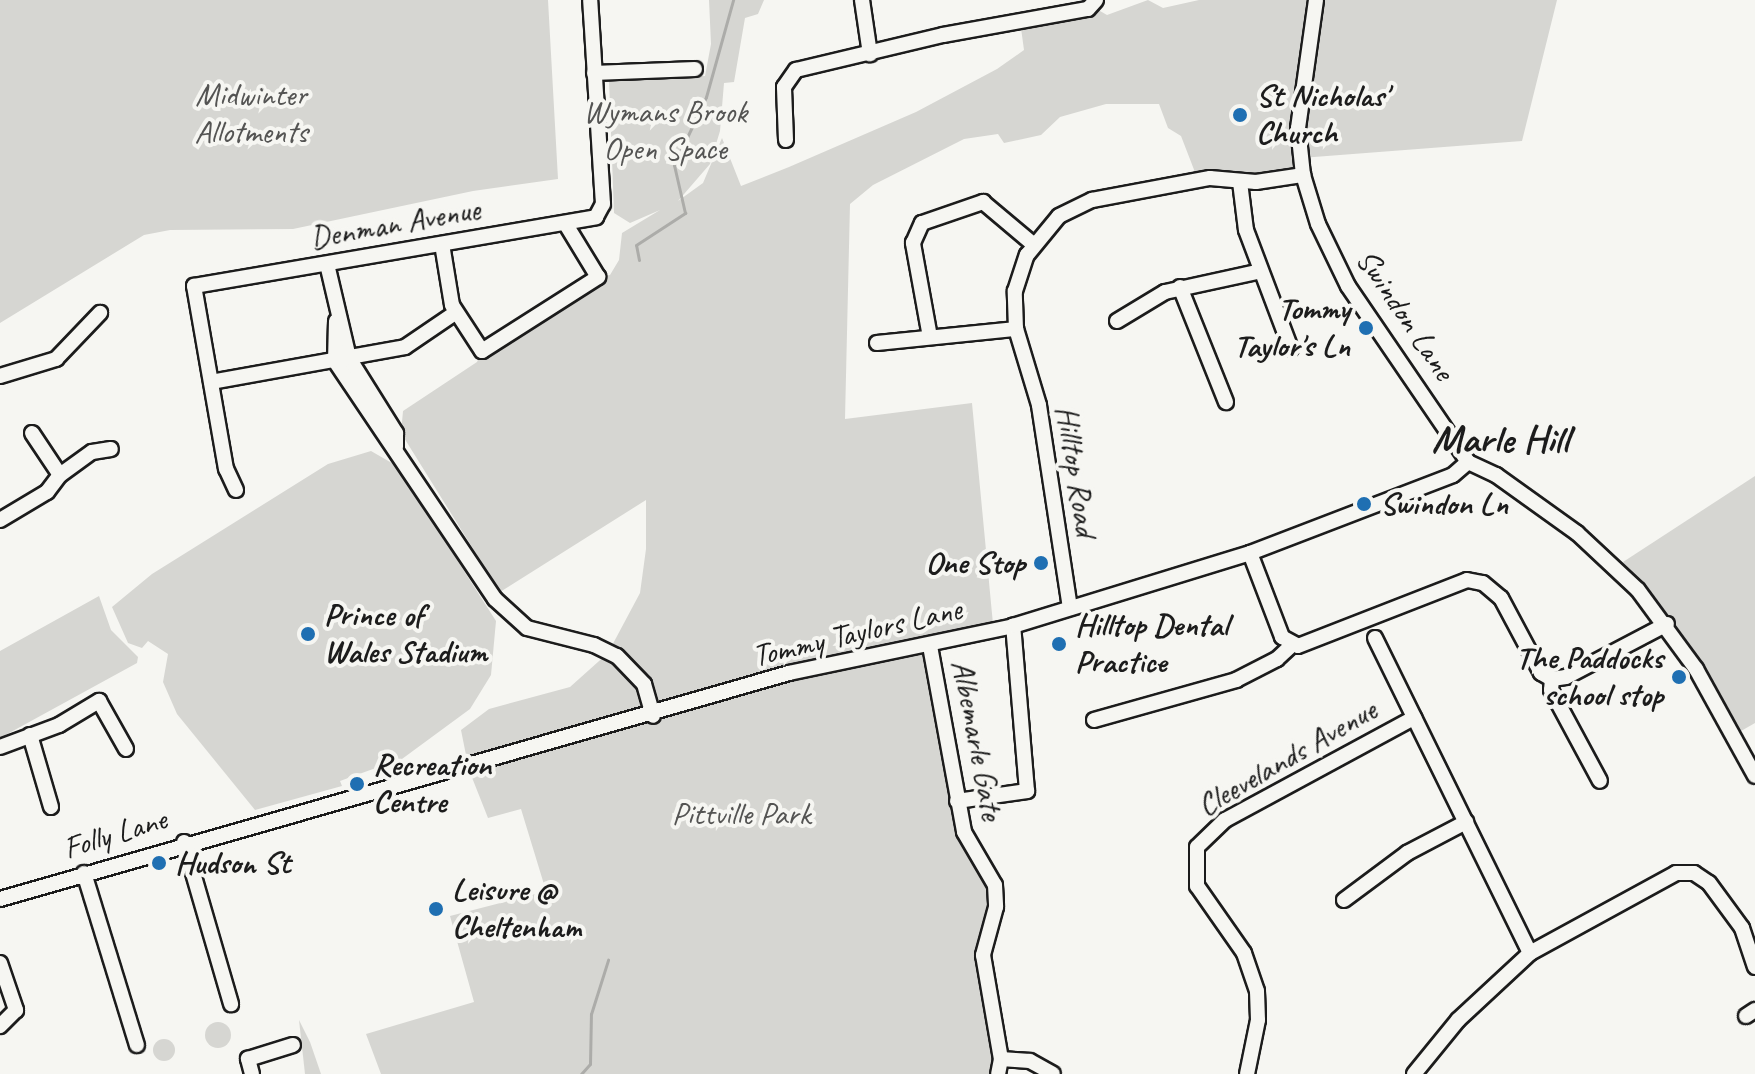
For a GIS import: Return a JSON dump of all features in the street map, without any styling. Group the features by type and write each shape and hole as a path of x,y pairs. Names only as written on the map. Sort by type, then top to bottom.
{"street":[{"name":"Denman Avenue","path":"236,490 226,469 194,286 591,219 603,208 590,0"},
{"path":"862,0 870,54"},
{"path":"786,140 784,87 790,74 870,54 1088,9 1096,0"},
{"name":"Swindon Lane","path":"1316,0 1299,107 1303,175 1318,224 1348,286 1468,462 1496,475 1577,533 1667,624 1755,776"},
{"path":"594,73 695,69"},
{"path":"930,337 913,243 922,223 983,202 1033,244 1059,216 1092,200 1210,178 1240,182 1303,175"},
{"path":"1240,182 1241,212 1291,349"},
{"path":"442,244 455,313 482,351 598,277 565,223"},
{"name":"Hilltop Road","path":"1033,244 1017,279 1018,336 1039,405 1070,608"},
{"path":"327,264 342,360 396,433 396,447 502,608 538,633 582,641 617,656 644,684 653,716"},
{"path":"1117,321 1151,298 1180,287 1261,271"},
{"path":"1180,287 1226,402"},
{"path":"0,376 56,359 100,313"},
{"path":"211,382 405,347 455,313"},
{"path":"877,343 930,337 1018,336"},
{"path":"32,433 60,475"},
{"path":"0,520 47,492 60,475 92,452 111,449"},
{"name":"Tommy Taylors Lane","path":"247,826 653,716 789,673 930,646 1013,626 1250,553 1453,475 1468,462"},
{"path":"1250,553 1282,637 1292,645 1304,646 1467,580 1483,583 1501,598 1541,673 1552,679 1566,677 1667,624"},
{"path":"957,801 1027,791 1013,626"},
{"name":"Cleevelands Avenue","path":"1375,638 1530,953"},
{"path":"1094,720 1236,680 1277,659 1292,645"},
{"name":"Albemarle Gate","path":"930,646 957,801 967,839 995,885 996,907 983,955 999,1066"},
{"path":"1552,679 1551,690 1600,781"},
{"path":"0,747 99,701 126,749"},
{"name":"Cleevelands Avenue","path":"1247,1074 1258,1020 1254,978 1238,941 1197,886 1197,847 1225,820 1414,718"},
{"path":"30,735 51,807"},
{"path":"1344,900 1407,853 1466,822"},
{"name":"Folly Lane","path":"0,899 184,842 247,826"},
{"path":"184,842 231,1004"},
{"path":"1414,1074 1458,1020 1530,953 1625,898 1688,872 1705,879 1738,923 1755,967"},
{"path":"84,873 137,1045"},
{"path":"0,963 16,1010 0,1026"},
{"path":"252,1074 248,1059 293,1045"},
{"path":"999,1066 1030,1061 1053,1074"}],"green space":[{"name":"Midwinter Allotments","path":"0,0 548,0 558,179 473,191 293,229 170,230 144,235 0,323"},
{"name":"Pittville Park","path":"709,0 764,0 758,14 745,18 734,82 724,83 720,131 710,164 678,201 703,183 722,138 741,186 916,112 997,69 1024,50 1020,21 1093,7 1107,15 1148,0 1163,8 1199,0 1557,0 1522,141 1301,158 1303,175 1198,180 1181,136 1168,128 1159,104 1106,104 1060,117 1041,135 1004,143 998,134 964,139 873,185 850,204 845,419 972,403 993,624 921,642 955,829 986,881 988,901 976,949 994,1056 991,1074 381,1074 366,1034 474,1002 450,916 546,891 521,809 488,818 469,770 461,730 489,709 570,687 608,653 640,593 646,549 646,500 500,592 401,433 403,411 477,362 482,351 598,277 610,275 619,260 622,233 660,210 630,223 614,213 609,80 705,76 711,44"},
{"name":"Prince of Wales Stadium","path":"371,451 397,466 496,621 491,675 470,709 387,770 373,769 340,781 342,786 255,810 177,714 163,682 168,654 148,641 142,648 128,643 112,607 152,574 328,464"},
{"path":"1755,476 1755,723 1741,731 1623,562"},
{"path":"99,596 111,630 138,657 137,663 0,738 0,651"},
{"path":"299,1020 310,1042 321,1074 305,1074"},
{"path":"218,1022 227,1026 231,1035 227,1044 218,1048 209,1044 205,1035 209,1026"},
{"path":"164,1039 172,1042 175,1050 172,1058 164,1061 156,1058 153,1050 156,1042"}],"waterway":[{"path":"639,260 636,245 685,213 674,165 706,97 733,0"},
{"path":"581,1074 590,1064 591,1014 608,960"}],"place":[{"name":"St Nicholas' Church","path":"1240,115"},
{"name":"Tommy Taylor's Ln","path":"1366,328"},
{"name":"Swindon Ln","path":"1364,504"},
{"name":"One Stop","path":"1041,563"},
{"name":"Prince of Wales Stadium","path":"308,634"},
{"name":"Hilltop Dental Practice","path":"1059,644"},
{"name":"The Paddocks school stop","path":"1679,677"},
{"name":"Recreation Centre","path":"357,784"},
{"name":"Hudson St","path":"159,863"},
{"name":"Leisure @ Cheltenham","path":"436,909"}],"district":[{"name":"Marle Hill","path":"1500,439"}],"park label":[{"name":"Wymans Brook Open Space","path":"665,132"}]}
